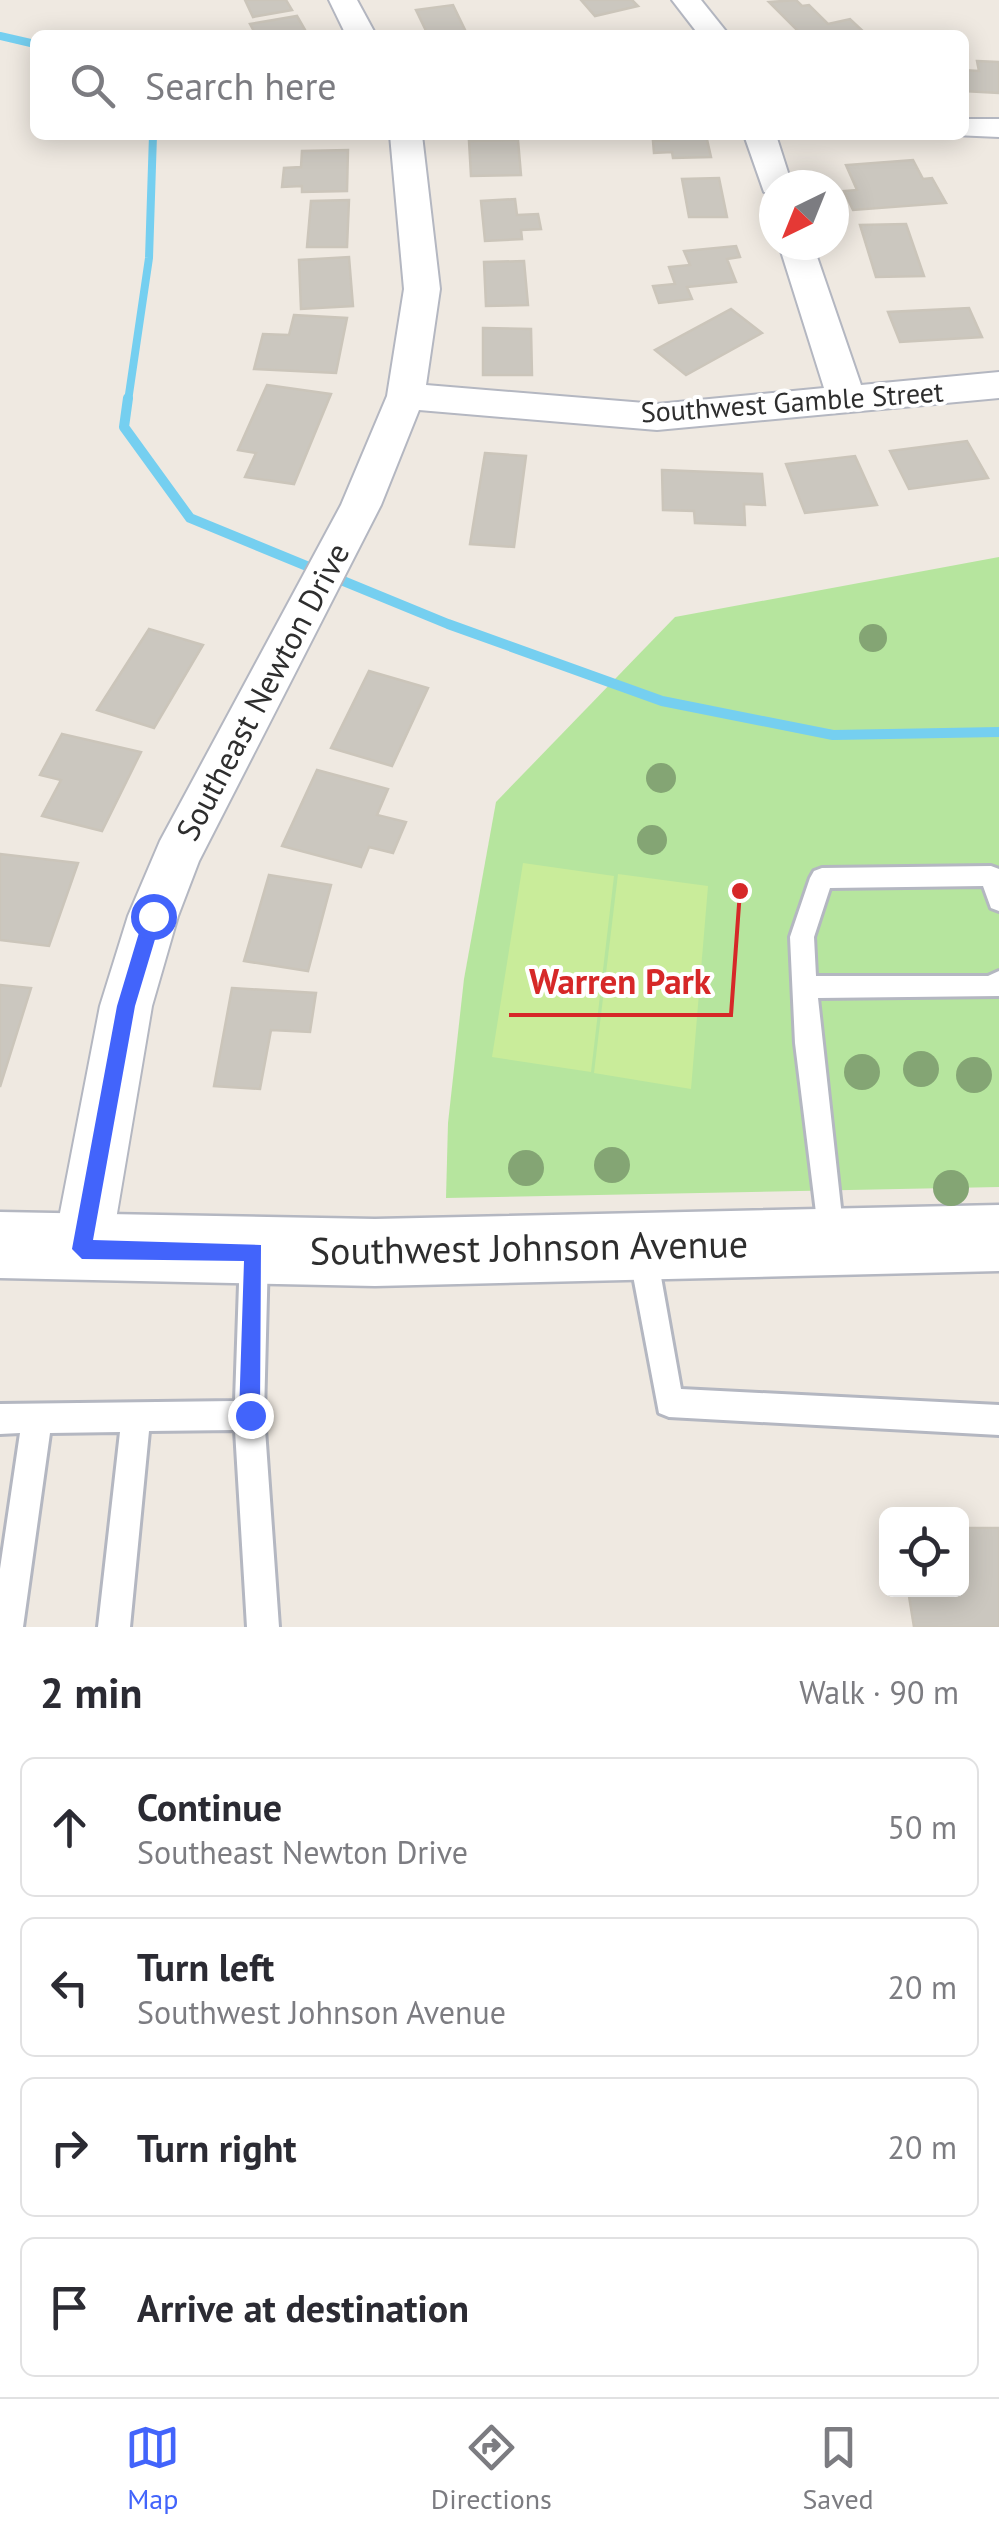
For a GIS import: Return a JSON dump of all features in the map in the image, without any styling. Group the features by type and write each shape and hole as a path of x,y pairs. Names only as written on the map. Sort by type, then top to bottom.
{"street":[{"path":"343,0 358,30"},
{"path":"686,0 710,30"},
{"path":"969,128 999,128"},
{"name":"Southeast Newton Drive","path":"82,1249 126,1006 153,916 178,856 361,506 406,396 422,288 407,140"},
{"path":"762,140 771,170"},
{"path":"801,260 846,397"},
{"name":"Southwest Gamble Street","path":"406,396 657,417 999,386"},
{"name":"Southwest Johnson Avenue","path":"0,1244 254,1252 642,1249 999,1238"}],"lane":[{"path":"831,1241 802,938 822,878 992,876 999,900"},
{"path":"805,987 993,987 999,982"},
{"path":"642,1249 669,1403 999,1420"},
{"path":"254,1252 250,1415 263,1627"},
{"path":"0,1419 250,1415"},
{"path":"114,1627 136,1417"},
{"path":"7,1627 37,1419"}],"green space":[{"path":"999,557 999,1187 446,1198 448,1123 464,979 496,802 675,617"},
{"path":"523,863 614,876 591,1072 492,1057"},
{"path":"618,874 708,886 691,1089 594,1073"}],"building":[{"path":"245,0 286,0 292,10 253,17"},
{"path":"581,0 632,0 638,6 595,16"},
{"path":"796,0 802,6 809,5 828,24 850,19 862,30 797,30 769,2"},
{"path":"453,5 465,30 426,30 416,10"},
{"path":"297,16 305,30 253,30 250,24"},
{"path":"977,61 999,62 999,93 969,91 969,70 979,71"},
{"path":"518,140 521,175 471,176 469,141"},
{"path":"707,140 711,157 673,158 672,152 654,153 653,141"},
{"path":"348,150 347,191 302,192 302,186 282,187 284,168 301,167 302,151"},
{"path":"913,160 923,179 932,178 946,203 853,210 849,191 857,190 846,165"},
{"path":"719,178 727,217 689,217 682,179"},
{"path":"515,199 517,215 538,214 541,229 521,230 522,239 485,241 481,201"},
{"path":"349,200 347,247 307,247 311,201"},
{"path":"906,224 924,276 876,277 860,225"},
{"path":"736,246 740,257 727,259 736,282 687,287 692,299 659,303 653,286 675,284 669,267 690,265 684,251"},
{"path":"349,257 353,306 301,309 299,260"},
{"path":"524,261 528,305 486,306 484,262"},
{"path":"969,308 982,337 900,342 888,312"},
{"path":"731,309 762,333 686,375 655,350"},
{"path":"294,315 347,318 336,373 254,369 263,334 289,335"},
{"path":"483,328 531,329 532,375 483,375"},
{"path":"267,385 331,394 294,484 245,477 256,453 238,450"},
{"path":"967,441 988,478 909,489 890,451"},
{"path":"485,453 526,456 514,547 470,544"},
{"path":"855,456 877,505 805,513 786,464"},
{"path":"662,470 762,474 765,505 744,504 745,525 695,523 694,511 663,510"},
{"path":"149,629 203,645 154,728 97,710"},
{"path":"369,671 428,688 392,766 331,748"},
{"path":"62,734 141,752 102,831 42,816 61,780 40,775"},
{"path":"317,770 388,789 377,815 406,822 393,853 369,847 361,867 282,846"},
{"path":"0,854 78,863 49,946 0,940"},
{"path":"269,875 331,885 308,971 244,961"},
{"path":"0,985 31,988 0,1087"},
{"path":"232,988 316,993 310,1032 271,1030 260,1089 214,1086"},
{"path":"969,1528 999,1528 999,1627 914,1627 909,1597 969,1597"}],"waterway":[{"path":"0,36 30,43"},
{"path":"128,401 149,258 153,140"},
{"path":"128,398 124,427 190,518 448,624 662,701 833,735 999,732"}],"place":[{"name":"Warren Park","path":"740,891"}],"route":[{"path":"153,916 126,1006 82,1249 254,1252 250,1415"}]}
